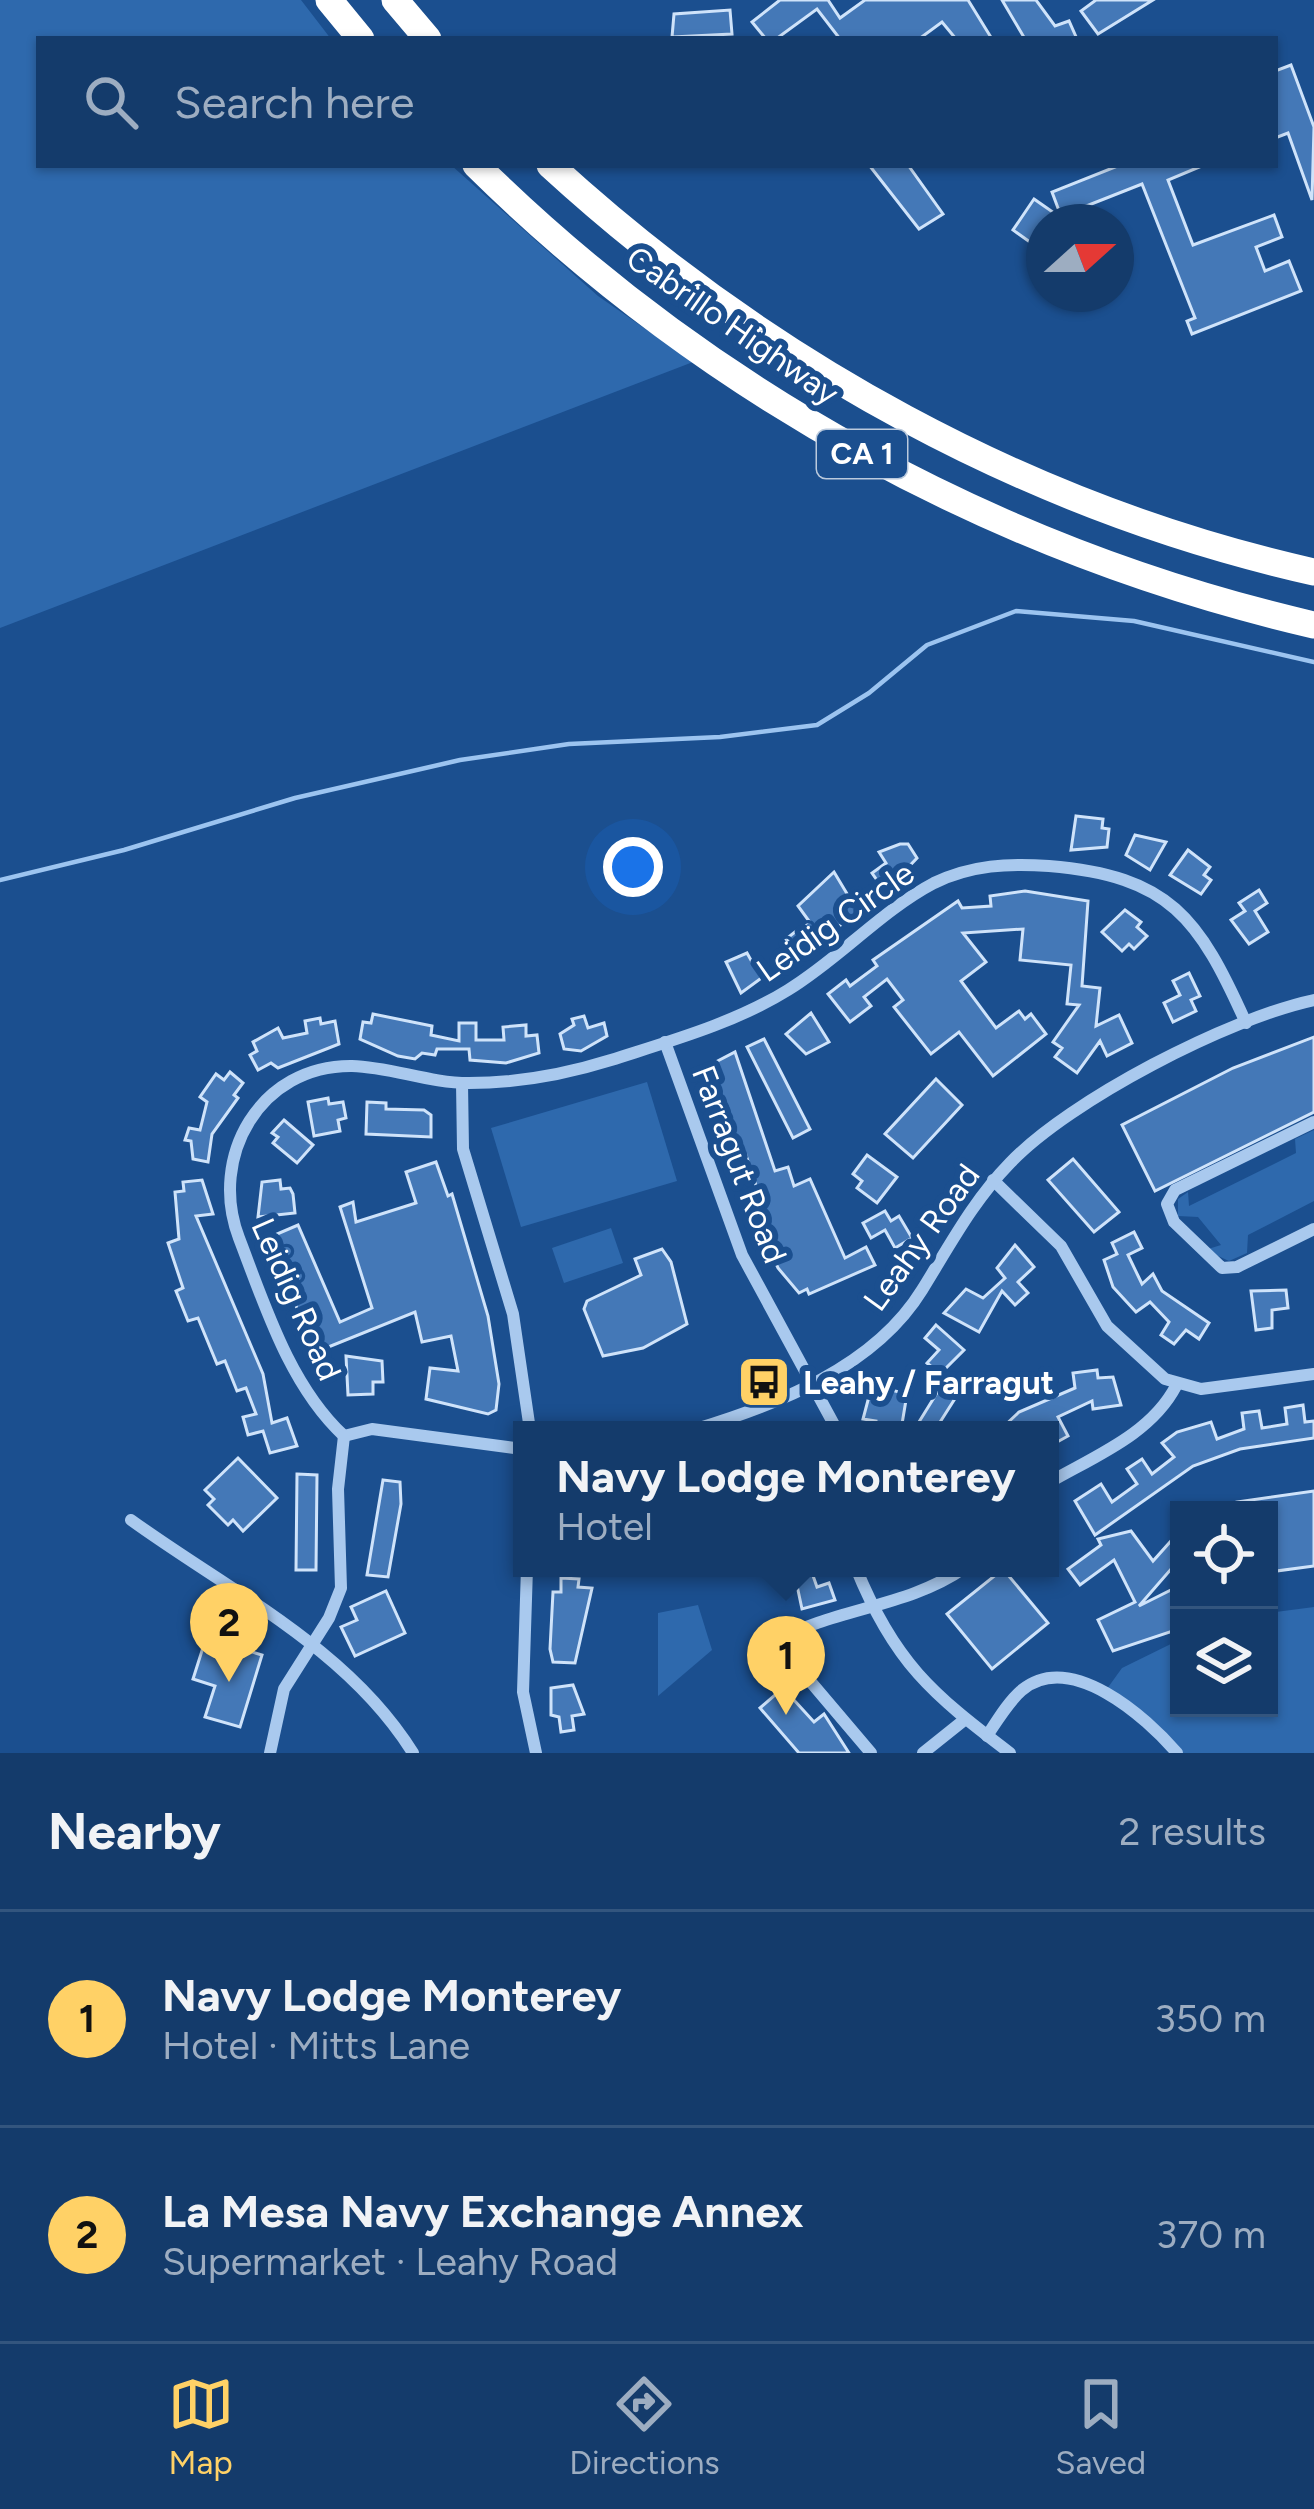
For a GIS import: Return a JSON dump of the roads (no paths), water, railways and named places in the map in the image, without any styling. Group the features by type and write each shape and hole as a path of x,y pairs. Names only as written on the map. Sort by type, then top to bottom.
{"highway":[{"path":"329,0 359,36"},
{"path":"395,0 425,36"},
{"name":"Cabrillo Highway","path":"479,168 647,314 766,397 873,460 1087,557 1314,625"},
{"name":"Cabrillo Highway","path":"554,168 720,304 809,363 917,424 1126,517 1314,572"}],"street":[{"name":"Leidig Circle","path":"462,1083 548,1077 744,1013 790,989 940,880 974,868 1015,864 1100,871 1166,900 1203,939 1246,1023"},
{"name":"Leahy Road","path":"716,1421 848,1364 898,1321 994,1180 1078,1108 1246,1023 1314,1000"},
{"name":"Farragut Road","path":"664,1042 742,1255 833,1421"},
{"name":"Leidig Road","path":"344,1436 300,1382 237,1234 228,1180 236,1142 269,1097 317,1071 352,1066 462,1083"},
{"path":"462,1083 463,1149 513,1314 529,1421"},
{"path":"1314,1121 1175,1190 1167,1204 1174,1222 1222,1268 1237,1267 1314,1229"},
{"path":"994,1180 1060,1246 1119,1340 1176,1386 1201,1389 1314,1374"},
{"path":"1059,1477 1117,1445 1166,1404 1176,1386"},
{"path":"271,1753 284,1689 341,1588 338,1490 344,1436 372,1429 513,1448"},
{"path":"131,1520 312,1645 370,1694 412,1753"},
{"path":"527,1577 523,1692 536,1753"},
{"path":"860,1577 909,1666 963,1721 1010,1753"},
{"path":"871,1753 776,1641 802,1626 930,1587 948,1577"},
{"path":"987,1736 1021,1691 1038,1681 1075,1682 1133,1710 1177,1753"},
{"path":"923,1753 963,1721"}],"waterway":[{"path":"0,880 124,850 295,798 460,760 569,744 720,737 817,725 869,693 927,645 1016,611 1134,621 1314,662"}],"place":[{"name":"Leahy / Farragut","path":"764,1382"},
{"name":"La Mesa Navy Exchange Annex","path":"229,1682"},
{"name":"Navy Lodge Monterey","path":"786,1715"}]}
